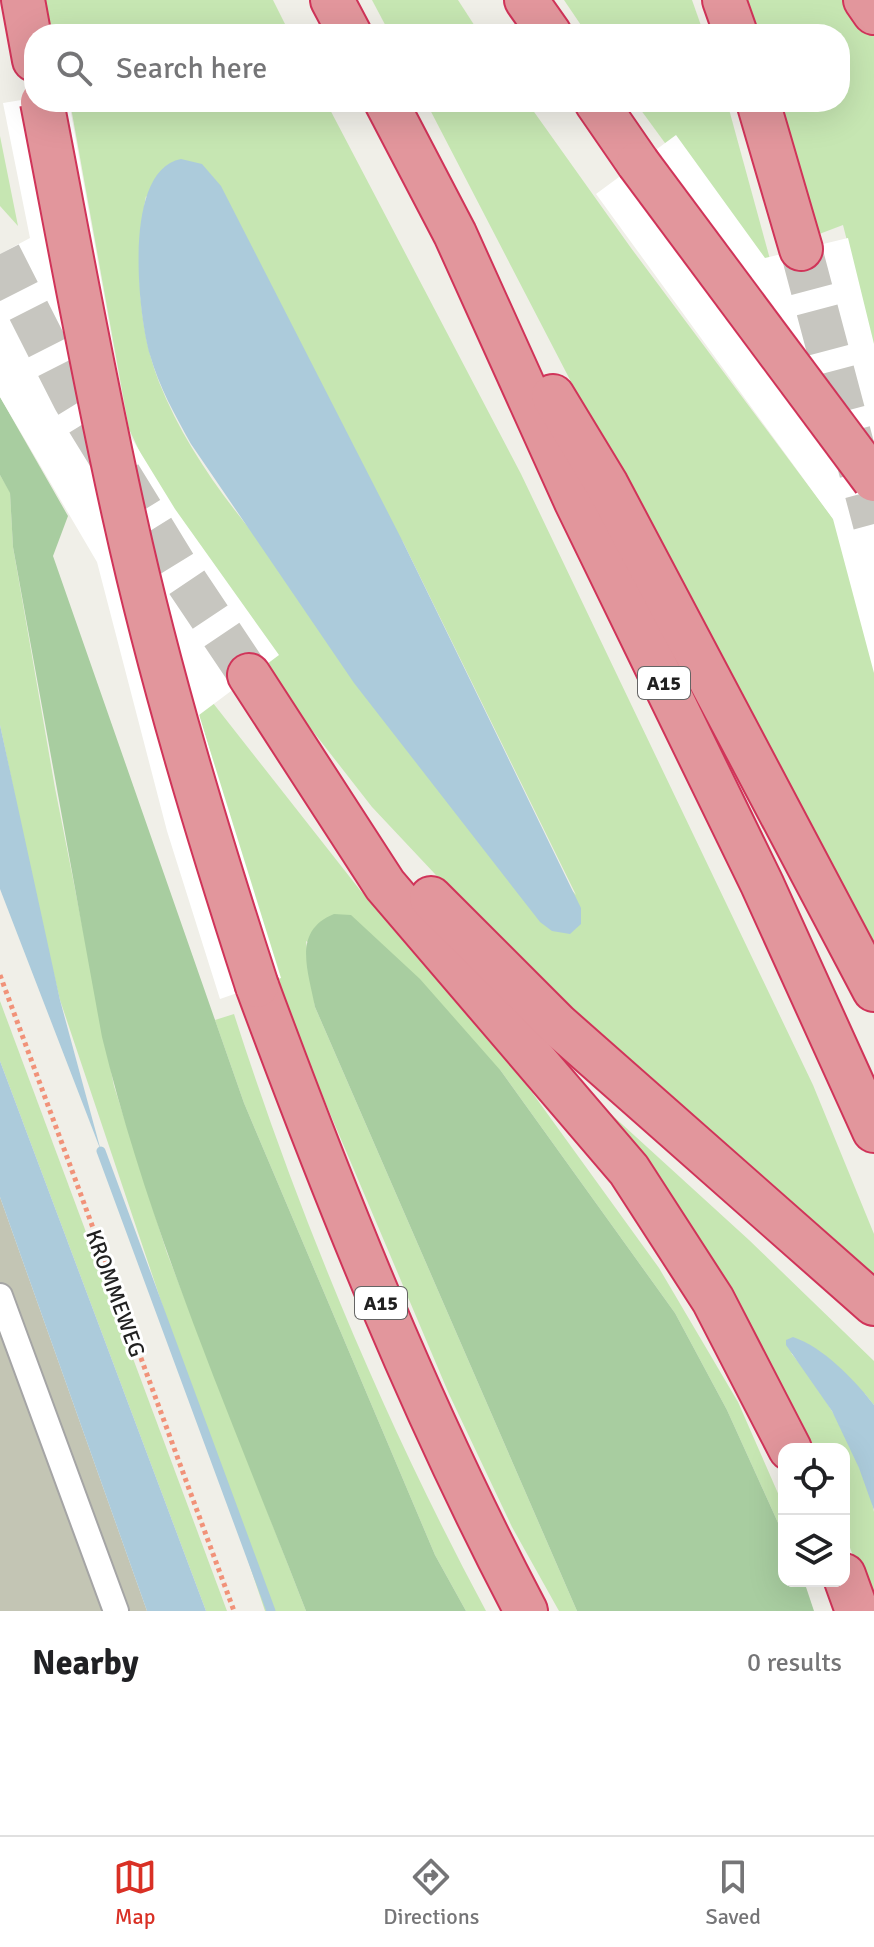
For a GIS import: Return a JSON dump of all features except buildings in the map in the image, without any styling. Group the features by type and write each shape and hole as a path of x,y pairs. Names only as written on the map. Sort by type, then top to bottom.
{"highway":[{"path":"23,0 27,24"},
{"path":"332,0 345,24"},
{"path":"526,0 543,24"},
{"path":"724,0 732,24"},
{"path":"865,0 874,13"},
{"name":"A15","path":"44,112 103,418 149,619 207,833 257,986 354,1242 480,1523 526,1611"},
{"name":"A15","path":"391,112 455,234 576,502 762,884 874,1131"},
{"path":"603,112 874,480"},
{"path":"761,112 801,249"},
{"name":"A15","path":"455,234 607,485 874,990"},
{"path":"787,1443 713,1300 629,1170 385,885 252,679 368,826 432,899 558,1025 874,1304"},
{"path":"848,1587 857,1611"}],"street":[{"path":"0,1296 116,1611"}],"path":[{"name":"KROMMEWEG","path":"0,975 234,1611"}],"shaded area":[{"path":"0,1197 147,1611 0,1611"}],"green space":[{"path":"41,0 273,0 285,24 49,24"},
{"path":"372,0 458,0 474,24 385,24"},
{"path":"564,0 692,0 700,24 580,24"},
{"path":"745,0 851,0 874,34 874,347 843,225 814,236 778,112 850,112 850,24 753,24"},
{"path":"72,112 331,112 521,474 813,1085 874,1234 874,1291 520,961 372,807 294,707 191,561 129,429","holes":["146,196 403,542 576,895 271,554 196,455 159,382 146,338 139,266"]},
{"path":"431,112 534,112 631,248 843,532 874,650 874,966"},
{"path":"642,112 730,112 782,303"},
{"path":"0,136 18,226 0,206"},
{"path":"0,397 68,516 53,556 244,1103 435,1555 466,1611 306,1611 195,1327 144,1183 102,1037 13,547 10,493 0,475"},
{"path":"0,475 10,492 13,547 55,788 114,1086 167,1253 306,1611 265,1611 60,1000 0,725"},
{"path":"213,703 360,890 497,1044 659,1268 738,1402 778,1493 778,1523 727,1410 675,1313 501,1071 306,941 315,1007 577,1611 559,1611 512,1527 449,1394 282,1000 199,714"},
{"path":"334,914 351,915 420,979 501,1071 675,1313 727,1410 778,1523 778,1587 806,1587 814,1611 577,1611 315,1007 306,953 312,930"},
{"path":"0,1001 227,1611 206,1611 0,1061"},
{"path":"234,1014 287,1167 346,1318 413,1466 486,1611 466,1611 435,1555 244,1103 215,1020"},
{"path":"590,1095 749,1240 874,1361 874,1405 865,1394 791,1353 816,1386 850,1443 807,1443"},
{"path":"850,1444 863,1472 874,1512 874,1611 850,1548"}],"water":[{"path":"181,159 202,164 221,186 403,542 581,908 581,924 570,934 552,931 540,922 354,683 191,444 168,401 145,335 139,246 142,215 150,188 162,169"},
{"path":"0,725 60,1000 101,1151 0,889"},
{"path":"0,1061 206,1611 147,1611 0,1197"},
{"path":"793,1337 816,1348 838,1365 874,1405 874,1510 850,1443 847,1443 832,1411 786,1345 786,1340"}],"pier":[{"path":"24,100 24,112 71,112 129,434 175,509 279,655 199,715 281,978 220,999 167,831 97,562 0,397 0,254 30,238 3,103"},
{"path":"676,135 765,258 848,238 874,344 874,673 833,519 596,194"}],"waterway":[{"path":"101,1151 271,1611"}],"tunnel":[{"path":"801,249 874,524"},
{"path":"0,254 74,400 178,569 249,675"}]}
